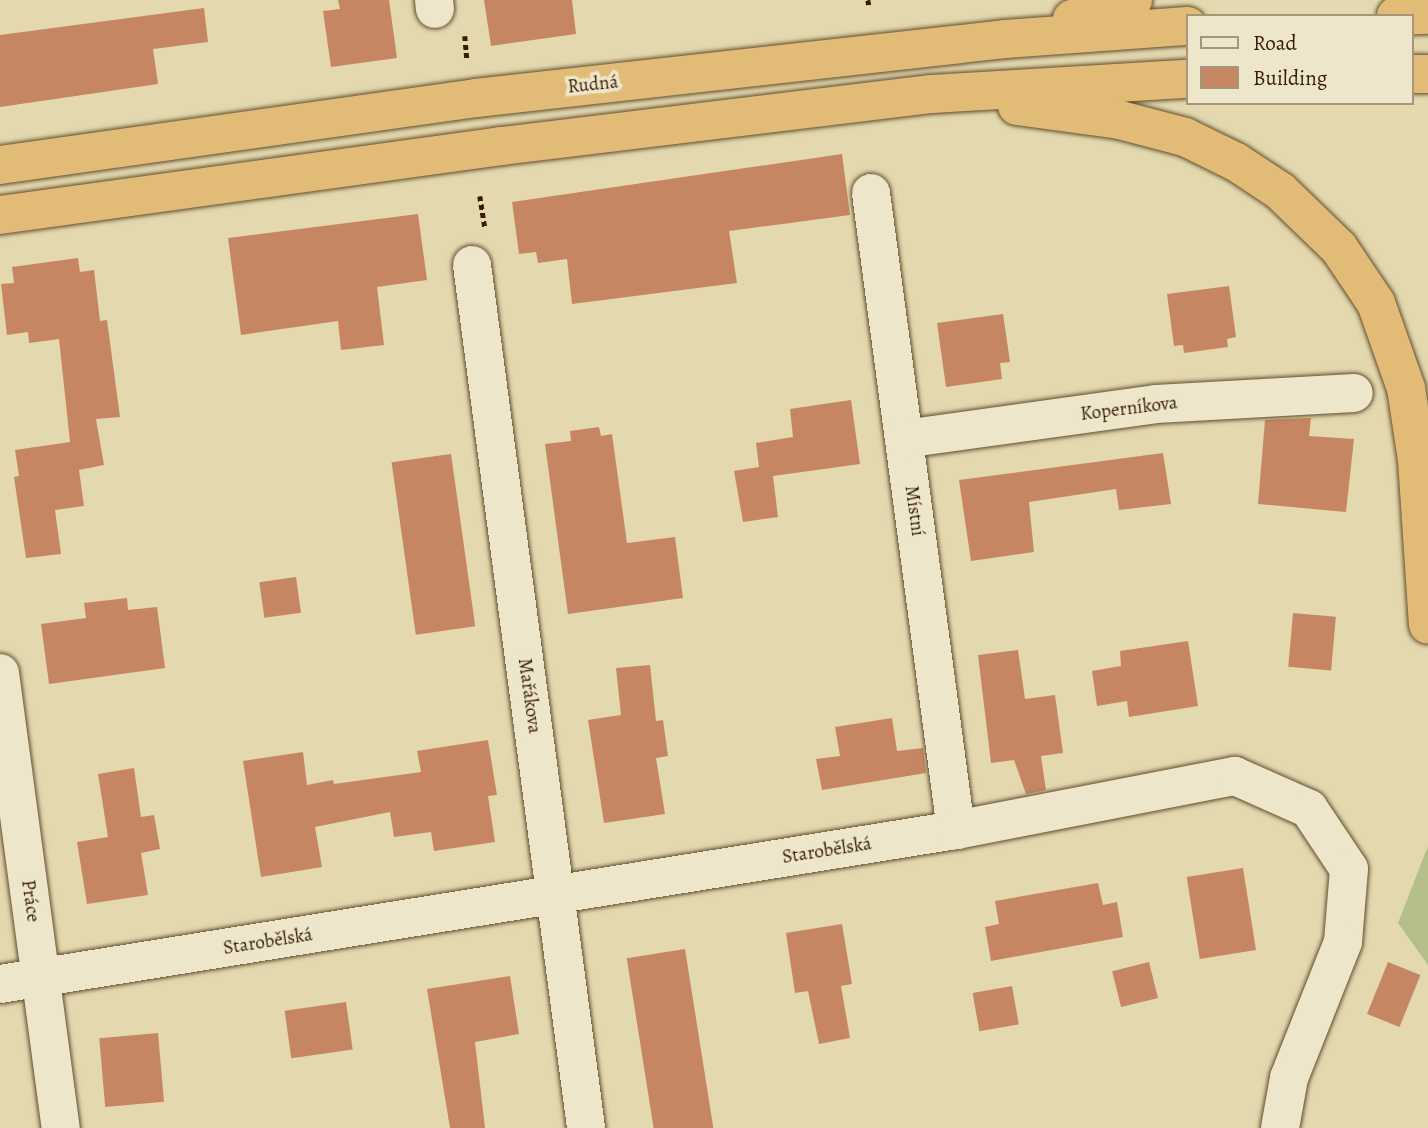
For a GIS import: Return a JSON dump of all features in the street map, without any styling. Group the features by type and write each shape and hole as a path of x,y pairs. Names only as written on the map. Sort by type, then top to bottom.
{"highway":[{"path":"1005,39 1133,0"},
{"name":"Rudná","path":"0,165 476,98 1005,39 1186,26"},
{"path":"0,215 502,146 932,94 1186,79"},
{"path":"932,94 1120,120 1185,137 1258,176 1321,227 1352,263 1376,303 1402,370 1417,460 1428,625"}],"street":[{"name":"Místní","path":"871,193 956,830"},
{"name":"Mařákova","path":"472,265 586,1128"},
{"name":"Koperníkova","path":"904,439 1156,404 1354,393"},
{"name":"Práce","path":"0,673 61,1128"},
{"name":"Starobělská","path":"0,984 956,830 1235,776 1309,809 1349,869 1343,942 1289,1078 1280,1128"}],"green space":[{"path":"1428,846 1428,965 1398,923"}],"building":[{"path":"338,0 389,0 397,58 331,67 323,11 340,9"},
{"path":"484,0 572,0 576,34 491,46"},
{"path":"204,8 208,42 153,49 158,84 0,107 0,35"},
{"path":"842,154 850,215 729,231 737,283 572,304 567,259 538,263 536,252 519,254 512,202"},
{"path":"418,214 427,280 377,287 384,345 341,350 338,321 241,335 228,238"},
{"path":"78,258 80,272 94,270 100,321 107,320 120,417 96,419 104,465 79,470 84,506 55,510 61,554 26,558 14,477 19,476 15,450 70,442 59,339 29,343 28,332 7,335 1,284 14,283 12,267"},
{"path":"1229,286 1236,337 1227,339 1228,347 1184,353 1183,345 1174,346 1167,294"},
{"path":"1003,314 1010,362 1000,363 1002,379 946,387 937,323"},
{"path":"851,400 860,464 773,476 778,517 743,522 734,471 759,467 756,443 793,437 790,409"},
{"path":"1311,418 1309,436 1354,439 1346,512 1258,504 1265,420"},
{"path":"599,427 601,436 612,434 627,543 675,537 683,598 568,614 545,444 571,441 570,431"},
{"path":"1163,453 1171,504 1119,510 1116,489 1029,502 1034,552 971,561 959,480"},
{"path":"451,454 475,626 416,635 392,462"},
{"path":"296,577 301,613 264,618 259,582"},
{"path":"127,598 128,610 157,607 165,668 49,684 41,624 86,618 84,603"},
{"path":"1293,613 1336,617 1331,671 1288,667"},
{"path":"1188,641 1198,706 1129,717 1127,701 1097,706 1092,671 1121,666 1120,651"},
{"path":"1018,650 1025,699 1055,695 1063,753 1041,756 1046,790 1026,794 1014,760 991,763 978,655"},
{"path":"650,665 656,721 663,720 668,756 656,758 665,814 604,823 588,720 621,715 616,668"},
{"path":"892,718 897,751 923,748 926,773 822,790 816,759 840,756 835,727"},
{"path":"488,740 497,795 488,796 495,842 434,851 431,832 394,837 390,812 315,827 322,867 261,877 243,761 303,752 307,785 333,780 334,784 421,772 417,751"},
{"path":"134,768 141,817 154,815 160,849 141,853 148,895 87,904 77,842 108,837 98,774"},
{"path":"1243,868 1256,950 1200,959 1187,877"},
{"path":"1098,883 1103,905 1117,902 1123,937 991,961 985,927 999,924 995,901"},
{"path":"842,924 852,984 841,986 850,1038 819,1044 808,991 795,993 786,933"},
{"path":"685,949 713,1128 654,1128 627,958"},
{"path":"1149,962 1158,998 1121,1007 1112,971"},
{"path":"1388,962 1420,975 1399,1027 1367,1014"},
{"path":"510,976 519,1034 475,1042 485,1128 450,1128 427,989"},
{"path":"1012,986 1019,1024 979,1031 973,993"},
{"path":"346,1002 353,1050 291,1058 285,1011"},
{"path":"158,1033 164,1102 105,1107 99,1038"}]}
